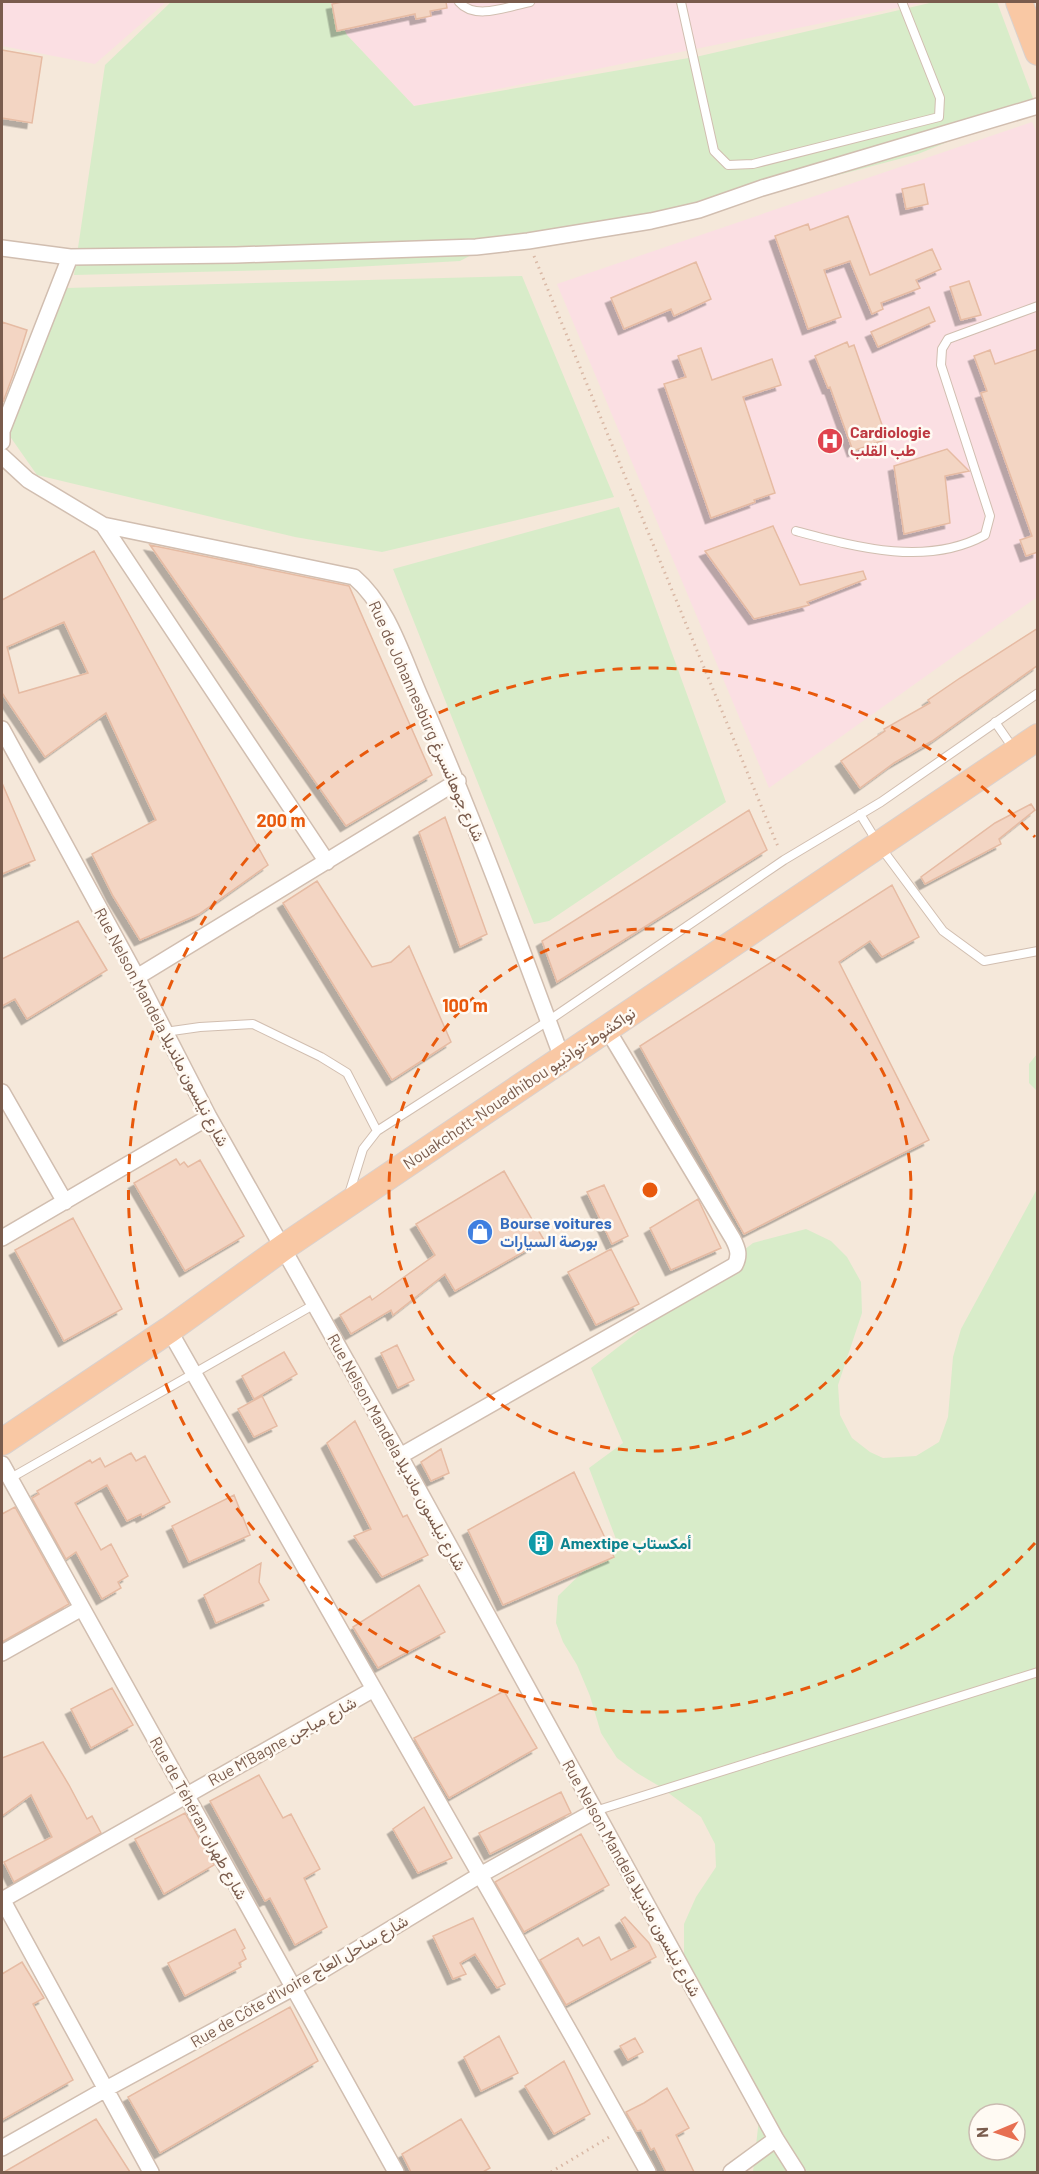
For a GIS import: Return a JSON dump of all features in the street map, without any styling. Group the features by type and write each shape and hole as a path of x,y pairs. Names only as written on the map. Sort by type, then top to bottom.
{"highway":[{"path":"1019,2 1038,52"},
{"name":"Nouakchott-Nouadhibou نواكشوط-نواذيبو","path":"2,1442 169,1330 284,1247 1038,737"}],"street":[{"path":"2,248 70,257 236,255 476,247 528,241 651,221 699,210 762,188 1038,106"},
{"path":"2,442 2,430 70,257"},
{"name":"Rue de Johannesburg شارع جوهانسبرغ","path":"2,456 27,480 103,525 354,577 367,588 380,607 458,781 562,1058"},
{"path":"103,525 327,862"},
{"name":"Rue Nelson Mandela شارع نيلسون مانديلا","path":"2,729 137,977 208,1117 284,1247 776,2139 797,2172"},
{"path":"137,977 458,781"},
{"path":"400,1456 735,1265 739,1258 738,1248 733,1239 607,1029"},
{"path":"2,1092 65,1202"},
{"path":"2,1238 208,1117"},
{"path":"169,1330 648,2172"},
{"name":"Rue de Téhéran شارع طهران","path":"2,1464 396,2172"},
{"path":"3,1649 82,1608"},
{"name":"Rue M'Bagne شارع مباجن","path":"2,1899 374,1689"},
{"name":"Rue de Côte d'Ivoire شارع ساحل العاج","path":"2,2148 293,1988 480,1875 595,1811"},
{"path":"2,1899 151,2172"},
{"path":"731,2172 776,2139"}],"lane":[{"path":"459,2 463,7 477,12 530,2"},
{"path":"681,2 714,151 728,165 753,164 939,117 940,98 902,2"},
{"path":"796,531 857,547 927,553 967,546 985,535 990,516 941,365 942,349 948,339 1038,306"},
{"path":"346,1205 363,1149 377,1131 548,1021 784,860 860,814 1038,693"},
{"path":"995,723 1016,752"},
{"path":"860,814 879,845 943,931 984,961 1038,951"},
{"path":"165,1032 200,1027 253,1024 347,1072 377,1131"},
{"path":"9,1479 315,1304"},
{"path":"595,1811 1038,1672"}],"path":[{"path":"528,241 784,860"},
{"path":"551,2172 624,2128"}],"shaded area":[{"path":"2,2 1037,2 1037,2172 2,2172"},
{"path":"2,2 166,2 95,64 2,46"},
{"path":"330,2 926,2 414,106 347,35"},
{"name":"Cardiologie طب القلب","path":"1032,122 1038,136 1037,597 769,788 557,284"}],"green space":[{"path":"171,2 330,2 347,35 414,106 700,56 934,2 997,2 1036,106 918,154 678,217 502,239 460,261 319,269 74,275 105,65"},
{"path":"522,276 614,497 382,552 295,537 37,475 9,435 66,288"},
{"path":"619,507 726,802 549,921 534,924 393,569"},
{"path":"1037,1054 1037,1091 1029,1083 1029,1064"},
{"path":"1037,1189 1037,2172 753,2172 760,2110 753,2078 699,1992 684,1955 684,1924 696,1897 716,1867 715,1844 701,1817 617,1758 601,1733 590,1696 556,1623 558,1596 616,1539 589,1468 623,1443 591,1368 753,1243 806,1229 831,1241 847,1257 861,1282 862,1313 838,1385 840,1415 852,1438 870,1452 883,1458 916,1456 939,1442 948,1417 953,1357 961,1329"}],"building":[{"path":"342,2 446,2 447,8 430,11 431,16 416,19 415,14 337,31 332,4"},
{"path":"2,50 42,57 32,123 2,118"},
{"path":"924,184 928,204 906,209 902,189"},
{"path":"848,216 870,275 932,249 941,269 916,280 920,288 881,303 883,309 872,314 850,261 824,270 841,317 808,329 775,236 808,224 810,230"},
{"path":"696,262 711,299 674,316 671,309 624,329 611,298"},
{"path":"969,281 981,315 961,320 950,287"},
{"path":"929,307 935,321 878,347 871,332"},
{"path":"2,322 27,330 3,402"},
{"path":"847,342 849,347 854,345 887,439 853,451 830,387 828,388 815,356"},
{"path":"701,348 712,380 772,359 781,385 743,397 775,493 711,518 664,384 686,377 678,356"},
{"path":"1038,349 1038,552 1026,556 1020,540 1032,536 981,393 987,391 974,356 990,350 995,364"},
{"path":"947,449 969,471 945,476 950,523 904,534 894,466"},
{"path":"773,526 800,585 863,571 866,579 807,602 809,605 754,619 705,551"},
{"path":"150,545 349,586 432,775 346,826"},
{"path":"94,551 268,865 199,914 140,940 113,896 92,854 156,820 106,713 45,757 2,693 2,600","holes":["64,622 88,673 19,693 7,647"]},
{"path":"1038,628 1038,665 932,741 894,763 860,788 841,761 885,731 884,729 930,703 928,700"},
{"path":"2,783 35,860 2,874"},
{"path":"1031,804 1035,810 999,839 1001,844 925,884 921,877 995,823"},
{"path":"749,810 767,850 557,982 542,941"},
{"path":"445,817 487,934 460,947 419,832"},
{"path":"317,881 372,967 391,962 409,946 451,1042 392,1080 283,903"},
{"path":"892,885 919,937 882,957 870,941 839,962 929,1140 744,1234 640,1046"},
{"path":"78,921 107,970 27,1019 15,999 2,1006 2,959"},
{"path":"176,1159 180,1165 184,1162 188,1167 200,1160 244,1236 185,1271 134,1183"},
{"name":"Bourse voitures بورصة السيارات","path":"504,1171 544,1240 455,1291 445,1274 393,1315 391,1310 351,1334 340,1315 370,1296 372,1300 435,1255 416,1224"},
{"path":"604,1185 628,1236 612,1244 587,1192"},
{"path":"698,1199 721,1248 671,1270 650,1228"},
{"path":"73,1218 122,1309 64,1341 15,1250"},
{"path":"611,1249 639,1304 596,1325 568,1272"},
{"path":"397,1345 414,1380 398,1388 381,1353"},
{"path":"284,1352 297,1374 254,1399 242,1376"},
{"path":"262,1396 277,1426 254,1437 238,1409"},
{"path":"355,1421 403,1517 407,1515 428,1555 382,1577 354,1536 371,1529 327,1443"},
{"path":"441,1449 449,1473 431,1481 421,1462"},
{"path":"131,1453 136,1461 145,1456 170,1502 142,1517 141,1514 127,1521 107,1485 75,1503 101,1550 111,1544 128,1576 118,1582 121,1588 102,1599 76,1552 66,1559 32,1498 39,1494 37,1491 90,1460 92,1463 100,1458 105,1467"},
{"name":"Amextipe أمكستاب","path":"574,1472 614,1557 503,1605 468,1530"},
{"path":"234,1495 250,1535 189,1562 172,1526"},
{"path":"15,1507 69,1604 2,1642 2,1514"},
{"path":"261,1563 259,1582 269,1600 216,1623 204,1595"},
{"path":"419,1585 445,1632 378,1668 353,1627"},
{"path":"112,1688 133,1725 91,1748 71,1709"},
{"path":"504,1691 537,1748 449,1798 414,1738"},
{"path":"43,1742 87,1819 92,1816 101,1833 14,1882 4,1862 52,1837 31,1795 2,1816 2,1758"},
{"path":"259,1775 283,1818 291,1814 320,1869 304,1878 327,1927 295,1945 270,1898 265,1901 210,1801"},
{"path":"561,1792 571,1813 490,1854 479,1833"},
{"path":"424,1807 452,1858 418,1873 393,1829"},
{"path":"185,1813 214,1865 164,1894 135,1839"},
{"path":"581,1834 609,1885 524,1932 495,1882"},
{"path":"625,1917 649,1943 656,1957 566,2005 540,1960 578,1938 583,1946 599,1937 611,1960 636,1947 621,1920"},
{"path":"473,1918 505,1984 497,1988 475,1954 460,1963 466,1974 453,1979 433,1936"},
{"path":"235,1929 245,1948 242,1950 246,1959 239,1963 241,1967 185,1996 168,1963"},
{"path":"22,1962 44,1998 33,2004 73,2080 2,2120 2,1974"},
{"path":"290,2007 318,2061 160,2153 128,2097"},
{"path":"499,2036 518,2073 481,2091 464,2057"},
{"path":"635,2038 643,2052 628,2060 620,2046"},
{"path":"564,2061 590,2114 554,2134 525,2086"},
{"path":"667,2088 689,2128 676,2135 694,2172 666,2172 654,2148 651,2150 641,2130 637,2131 626,2112"},
{"path":"96,2119 130,2172 4,2172"},
{"path":"461,2119 490,2168 483,2172 411,2172 402,2154"}],"place":[{"name":"Cardiologie طب القلب","path":"830,441"},
{"name":"Bourse voitures بورصة السيارات","path":"480,1232"},
{"name":"Amextipe أمكستاب","path":"541,1543"}]}
